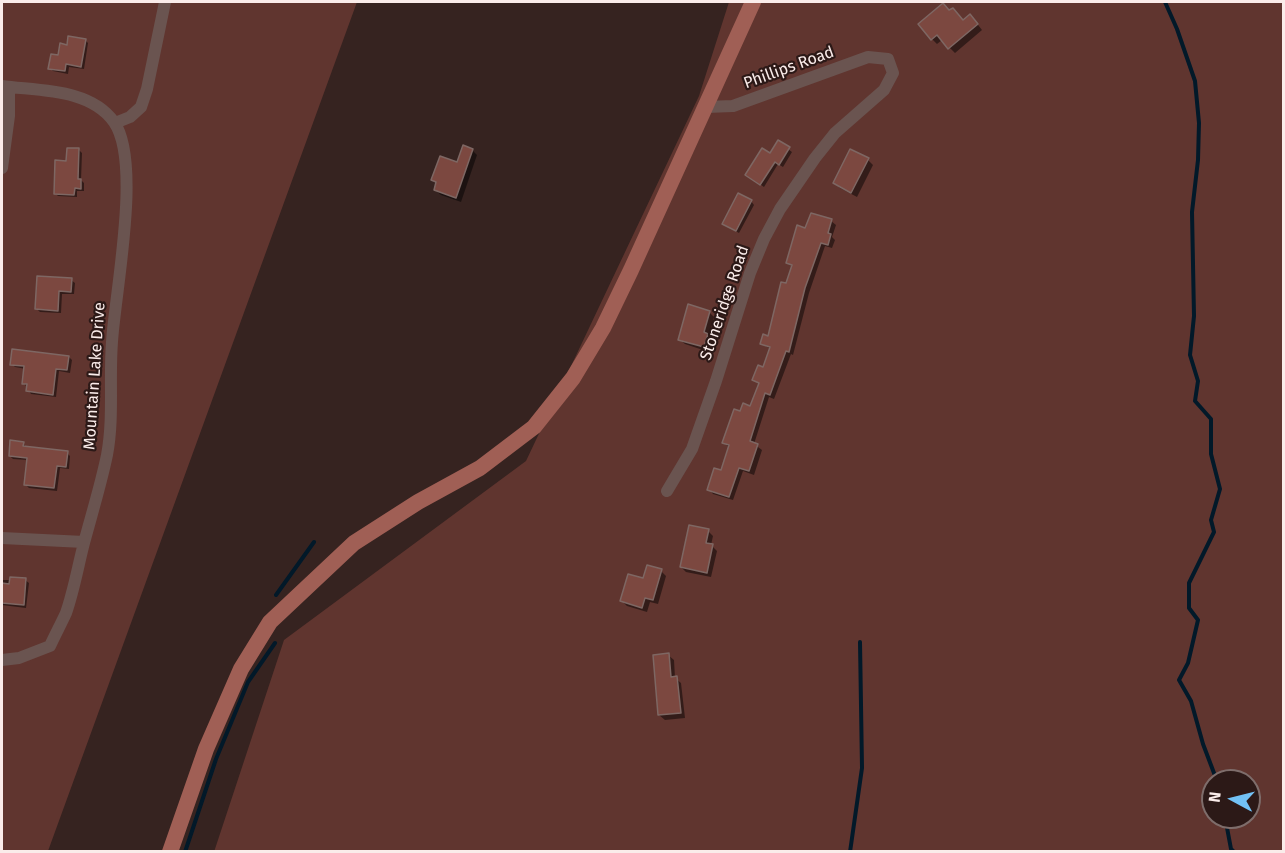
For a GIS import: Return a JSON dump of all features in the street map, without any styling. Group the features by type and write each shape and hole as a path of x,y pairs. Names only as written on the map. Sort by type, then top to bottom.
{"main road":[{"path":"170,852 206,748 241,669 270,622 354,543 418,502 480,468 534,427 573,378 603,328 753,2"}],"street":[{"path":"2,168 9,116 5,87 84,98 108,114 115,123 130,117 141,107 147,89 165,2"},
{"name":"Phillips Road","path":"706,108 733,106 868,57 882,58"},
{"name":"Stoneridge Road","path":"667,491 692,449 750,273 764,240 780,209 835,133 884,90 893,73 888,59 882,58"},
{"name":"Mountain Lake Drive","path":"2,660 19,658 50,646 66,612 107,454 112,402 112,342 127,185 125,153 115,123"},
{"path":"2,538 84,542"}],"shaded area":[{"path":"2,2 357,2 48,851 2,852"},
{"path":"729,2 1283,2 1283,851 214,852 284,640 526,461 699,96"}],"building":[{"path":"943,3 949,10 953,8 963,20 970,14 978,24 948,49 937,35 931,40 918,24"},
{"path":"68,36 86,39 81,67 66,64 65,71 48,69 51,54 58,55 60,43 67,45"},
{"path":"778,140 790,147 779,165 775,162 760,185 745,175 762,148 770,153"},
{"path":"463,145 473,149 456,198 434,190 436,182 431,180 440,156 457,162"},
{"path":"67,148 79,148 78,179 81,179 81,189 75,188 74,195 54,194 55,160 66,161"},
{"path":"850,149 869,158 851,193 833,183"},
{"path":"738,193 752,200 736,231 722,224"},
{"path":"811,213 832,219 828,233 831,234 828,245 821,243 805,288 789,352 786,351 770,395 765,393 750,441 758,444 749,471 739,468 729,497 707,490 714,468 721,470 729,445 722,443 734,409 740,411 743,403 750,406 759,383 752,380 758,365 763,367 770,347 760,344 763,334 768,336 781,282 786,283 792,265 786,263 797,225 805,228"},
{"path":"37,276 72,278 71,292 59,291 58,311 35,309"},
{"path":"688,304 710,311 704,332 708,334 704,347 678,340"},
{"path":"12,349 69,356 67,370 56,369 53,395 26,391 27,384 22,384 24,366 10,365"},
{"path":"10,440 24,442 23,446 68,451 66,467 57,466 54,488 24,485 27,458 9,456"},
{"path":"689,525 709,529 706,543 713,544 707,573 680,567"},
{"path":"647,565 662,569 653,600 645,598 642,608 620,601 628,574 643,578"},
{"path":"10,577 26,578 24,605 2,603 2,583 9,584"},
{"path":"669,653 671,677 677,676 681,713 658,715 653,655"}],"waterway":[{"path":"1165,2 1195,81 1199,123 1198,160 1192,212 1194,316 1190,355 1198,381 1195,401 1211,419 1211,454 1220,489 1211,520 1214,532 1189,583 1189,608 1198,620 1188,663 1179,680 1191,701 1212,769"},
{"path":"276,595 314,542"},
{"path":"850,852 862,768 860,642"},
{"path":"185,852 216,759 248,682 275,643"},
{"path":"1227,829 1231,849 1234,852"}]}
